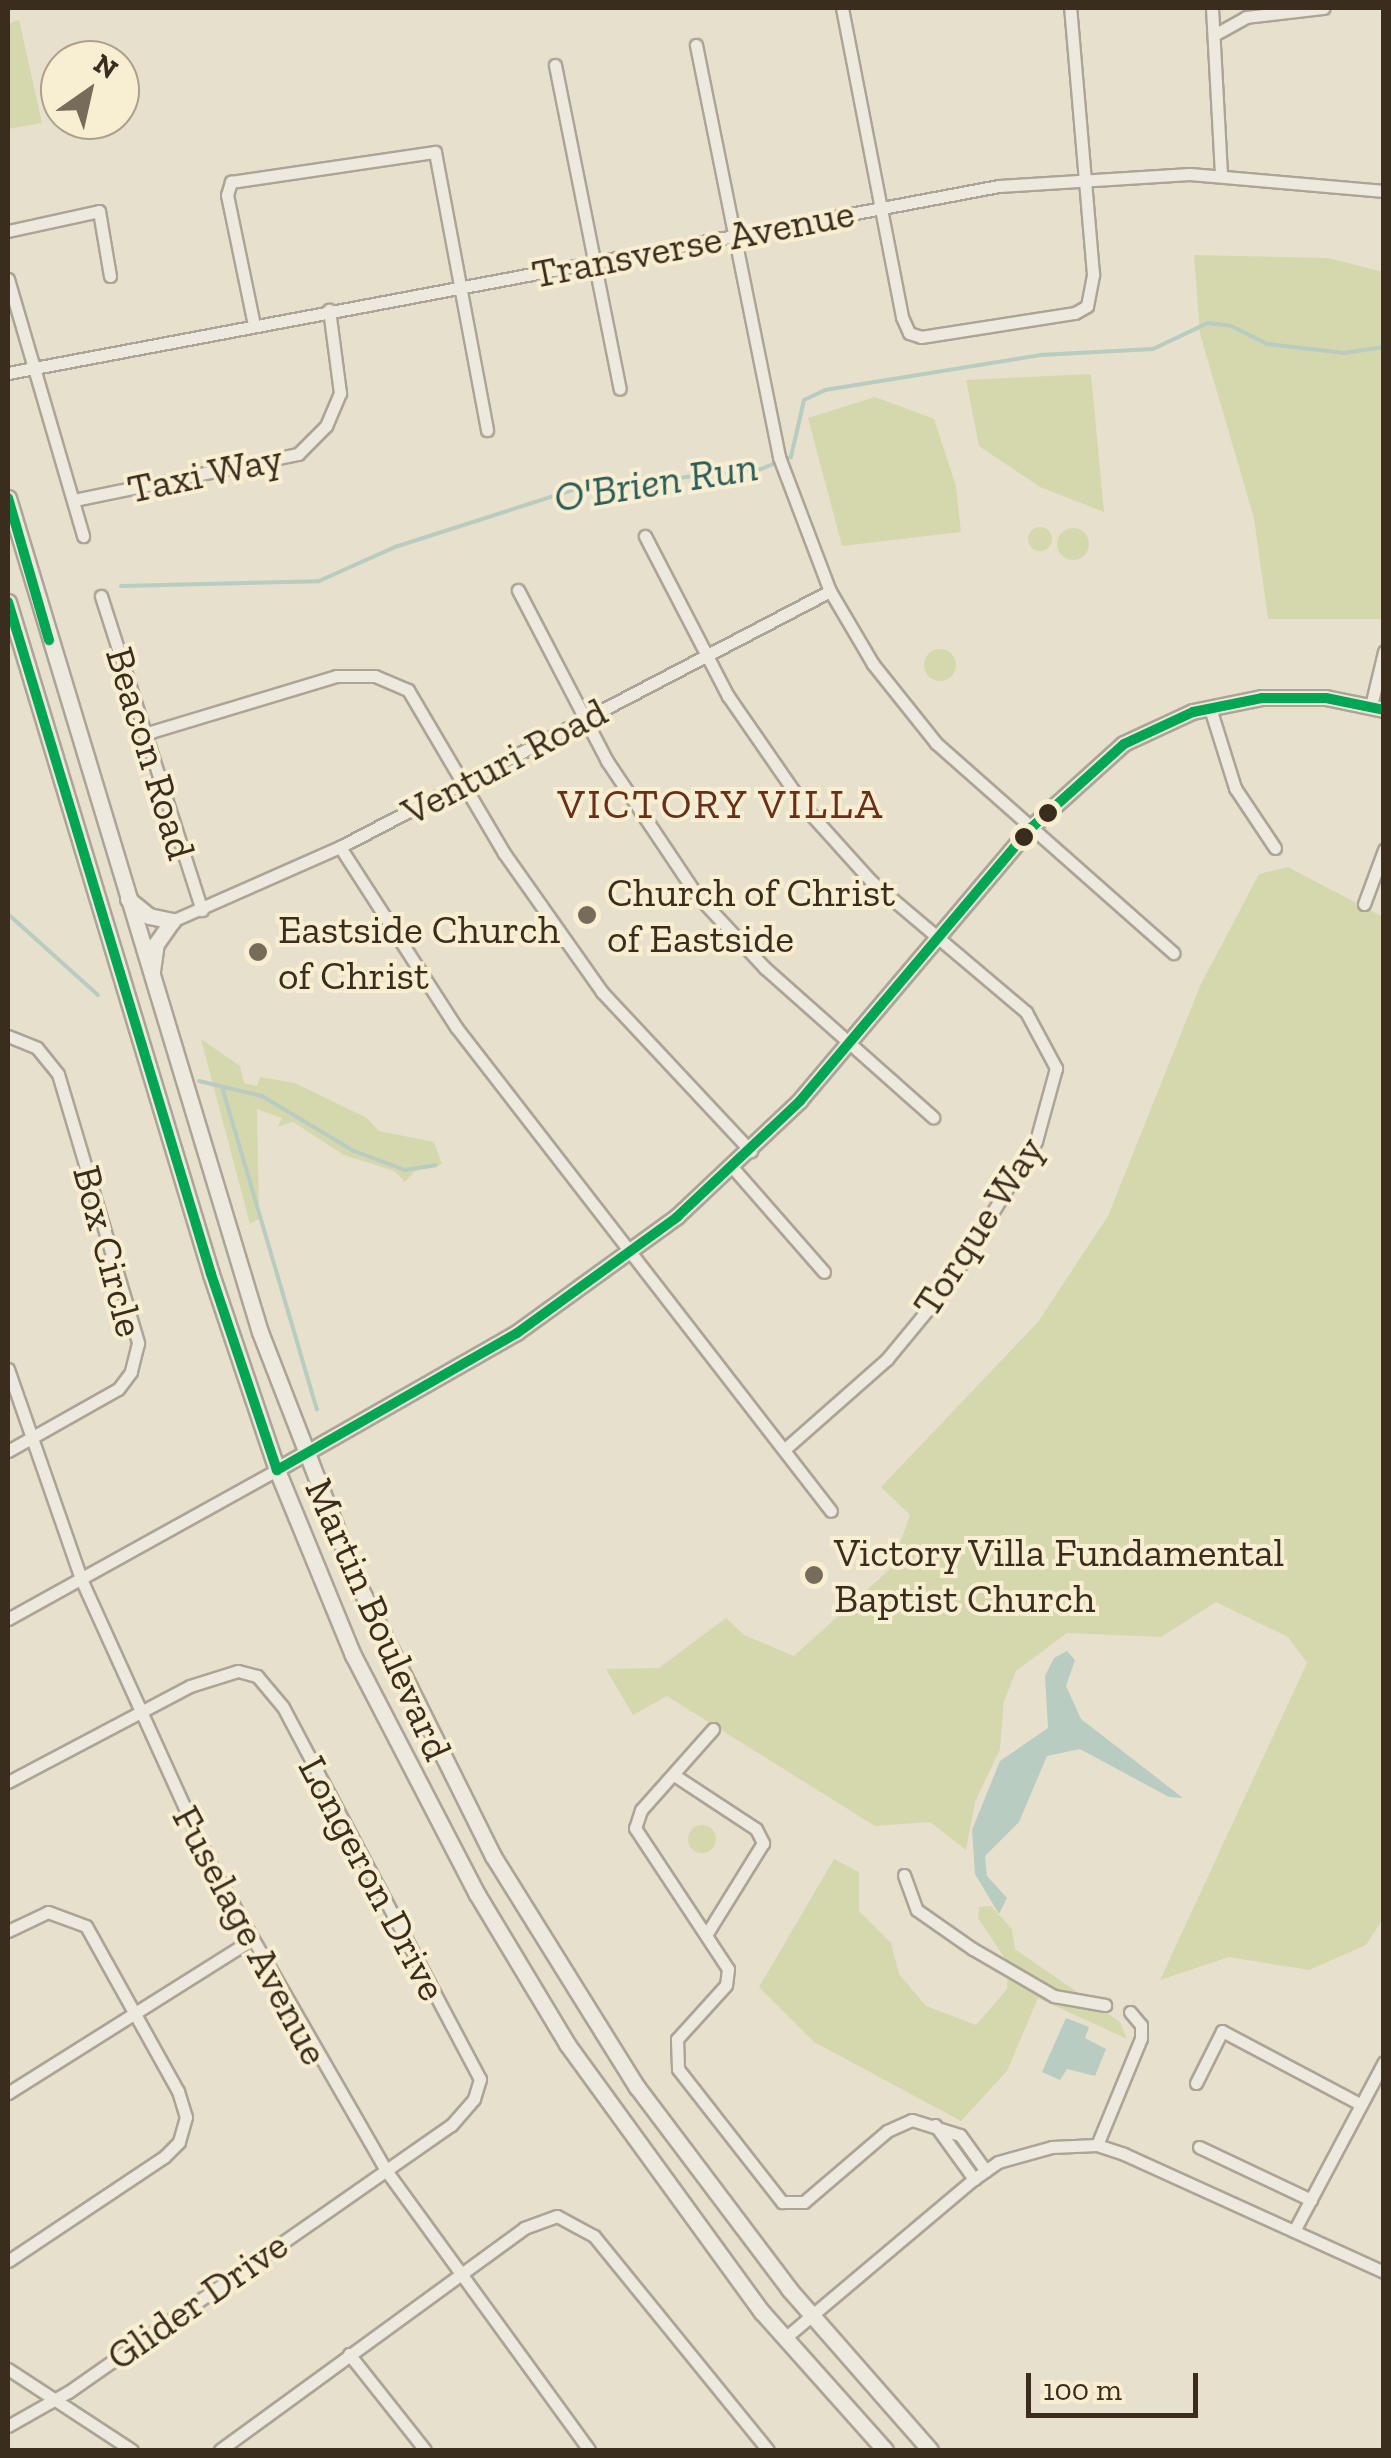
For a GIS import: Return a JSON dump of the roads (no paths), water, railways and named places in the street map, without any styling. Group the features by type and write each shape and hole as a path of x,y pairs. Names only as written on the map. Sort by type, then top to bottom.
{"main road":[{"name":"Martin Boulevard","path":"8,498 265,1349 356,1580 494,1856 637,2087 812,2317 930,2450"},
{"name":"Martin Boulevard","path":"8,602 210,1274 277,1470 352,1655 476,1894 578,2059 785,2338 885,2450"},
{"path":"128,899 149,916 172,921 156,944 151,977"}],"street":[{"path":"842,8 878,208 904,324 921,337 1082,311 1093,274 1070,8"},
{"path":"1212,8 1221,175"},
{"path":"1214,34 1246,17 1323,8"},
{"path":"696,45 779,458 830,590 912,716 1031,828 1173,952"},
{"path":"555,66 620,389"},
{"path":"254,325 227,195 231,182 434,152 487,430"},
{"name":"Transverse Avenue","path":"8,373 878,208 1082,178 1221,175 1384,192"},
{"path":"8,231 99,211 110,276"},
{"path":"8,279 31,369 83,536"},
{"name":"Taxi Way","path":"74,500 298,454 337,404 329,310"},
{"name":"Torque Way","path":"645,536 704,655 808,810 871,881 1041,1032 1056,1068 1048,1116 948,1285 886,1359 786,1448"},
{"path":"518,590 584,719 696,894 765,968 933,1117"},
{"name":"Venturi Road","path":"172,921 340,847 830,590"},
{"name":"Beacon Road","path":"102,596 202,910"},
{"path":"8,1619 456,1372 630,1253 750,1151 852,1042 1031,828 1124,744 1210,708 1303,696 1377,708 1384,652"},
{"path":"144,734 294,686 364,673 396,683 416,698 461,784 602,992 750,1151"},
{"path":"1210,708 1235,788 1275,848"},
{"path":"340,847 421,980 630,1253 786,1448 830,1511"},
{"path":"1364,904 1384,850"},
{"name":"Box Circle","path":"8,1036 38,1048 58,1074 138,1342 131,1372 118,1389 8,1451"},
{"path":"733,1168 824,1272"},
{"name":"Fuselage Avenue","path":"8,1369 29,1439 81,1578 136,1711 251,1940 385,2169 458,2276 589,2450"},
{"name":"Longeron Drive","path":"8,1782 136,1711 238,1671 269,1685 387,1912 479,2070 474,2100 461,2117 385,2169"},
{"path":"713,1729 641,1810 634,1828 706,1935 722,1951 728,1977 677,2039 675,2062 775,2198 799,2205 896,2125 934,2125 980,2175"},
{"path":"674,1776 756,1829 763,1843 706,1935"},
{"path":"904,1875 917,1910 1014,1975 1054,1996 1105,2005"},
{"path":"8,1930 48,1912 79,1921 185,2105 181,2137 164,2157 8,2261"},
{"path":"8,2093 251,1940"},
{"path":"1097,2145 1141,2038 1141,2025 1130,2012"},
{"path":"1196,2083 1222,2031 1360,2104"},
{"path":"1294,2230 1384,2062"},
{"path":"785,2338 980,2175 1021,2154 1097,2145 1177,2174 1384,2272"},
{"path":"1199,2147 1311,2200"},
{"name":"Glider Drive","path":"8,2426 56,2400 385,2169"},
{"path":"220,2450 532,2222 557,2216 575,2221 768,2450"},
{"path":"349,2354 425,2450"},
{"path":"8,2370 132,2450"}],"waterway":[{"name":"O'Brien Run","path":"121,586 319,581 395,547 576,489 761,469 791,457 804,400 825,390 1040,355 1153,349 1208,323 1231,326 1267,344 1344,353 1384,347"},
{"path":"8,914 98,995"},
{"path":"199,1081 262,1096 354,1151 405,1170 436,1165"},
{"path":"222,1087 317,1409"}],"place":[{"name":"Church of Christ of Eastside","path":"587,915"},
{"name":"Eastside Church of Christ","path":"258,952"},
{"name":"Victory Villa Fundamental Baptist Church","path":"814,1575"}],"district":[{"name":"VICTORY VILLA","path":"721,804"}]}
